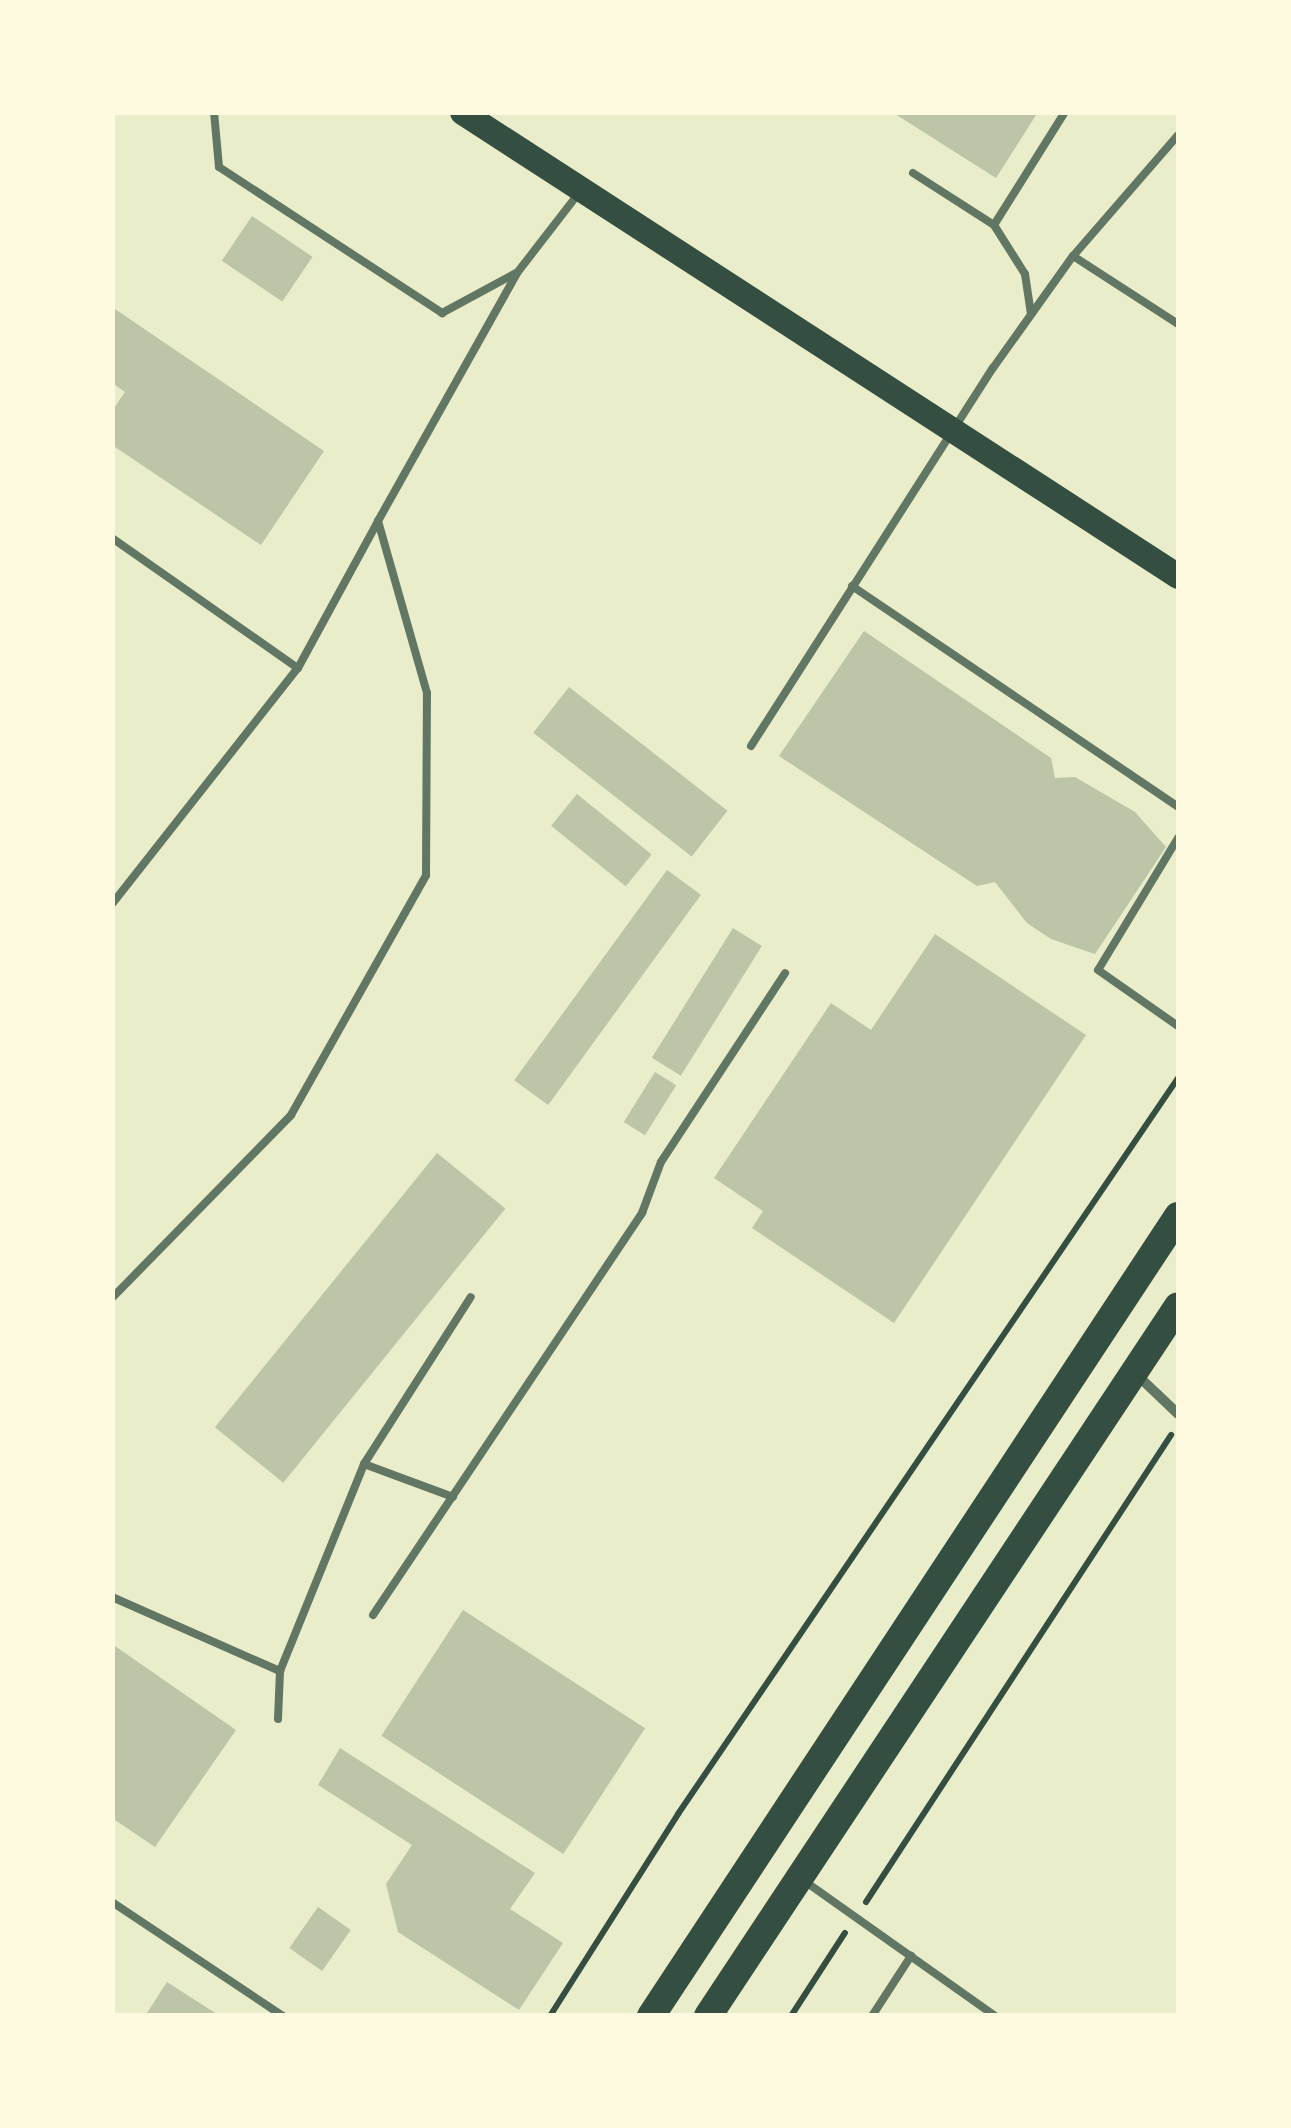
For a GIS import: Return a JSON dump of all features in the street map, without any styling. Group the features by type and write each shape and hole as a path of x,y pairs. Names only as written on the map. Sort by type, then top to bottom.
{"highway":[{"path":"650,2016 1178,1216"},
{"path":"708,2016 1178,1306"}],"main road":[{"path":"462,112 1178,576"}],"street":[{"path":"1135,1372 1178,1414"}],"lane":[{"path":"214,112 220,167 442,314 517,272"},
{"path":"994,225 1065,112"},
{"path":"751,746 950,430 1073,256 1178,135"},
{"path":"913,173 994,225 1026,274 1032,314"},
{"path":"112,904 298,668 517,272 582,190"},
{"path":"1073,256 1178,324"},
{"path":"112,1298 291,1115 426,875 427,692 378,521"},
{"path":"112,538 298,668"},
{"path":"852,586 1178,807"},
{"path":"1178,838 1098,970 1178,1026"},
{"path":"373,1616 642,1213 661,1162 785,972"},
{"path":"278,1719 280,1672 364,1464 471,1298"},
{"path":"364,1464 452,1496"},
{"path":"112,1598 280,1672"},
{"path":"800,1878 995,2016"},
{"path":"112,1902 283,2016"},
{"path":"872,2016 911,1956"}],"path":[{"path":"550,2016 678,1814 1178,1078"},
{"path":"791,2016 1178,1424"}],"building":[{"path":"892,112 1038,112 996,178"},
{"path":"252,216 313,257 282,302 222,261"},
{"path":"112,307 324,451 261,545 112,445 112,411 125,392 112,383"},
{"path":"864,631 1051,758 1055,778 1075,777 1135,812 1166,847 1095,954 1051,939 1027,923 995,882 977,886 779,756"},
{"path":"569,687 727,811 692,856 533,733"},
{"path":"577,794 652,854 626,886 551,826"},
{"path":"667,870 701,895 548,1105 514,1080"},
{"path":"733,928 762,946 681,1076 652,1058"},
{"path":"935,934 1086,1035 894,1323 752,1228 763,1211 714,1178 831,1003 871,1030"},
{"path":"655,1072 676,1085 645,1135 624,1122"},
{"path":"437,1153 505,1208 283,1483 215,1427"},
{"path":"463,1610 645,1728 563,1854 381,1736"},
{"path":"112,1644 236,1730 155,1847 112,1818"},
{"path":"340,1748 535,1873 510,1909 563,1943 519,2010 398,1932 386,1884 412,1845 318,1785"},
{"path":"318,1907 351,1930 322,1971 289,1948"},
{"path":"167,1982 220,2016 145,2016"}]}
